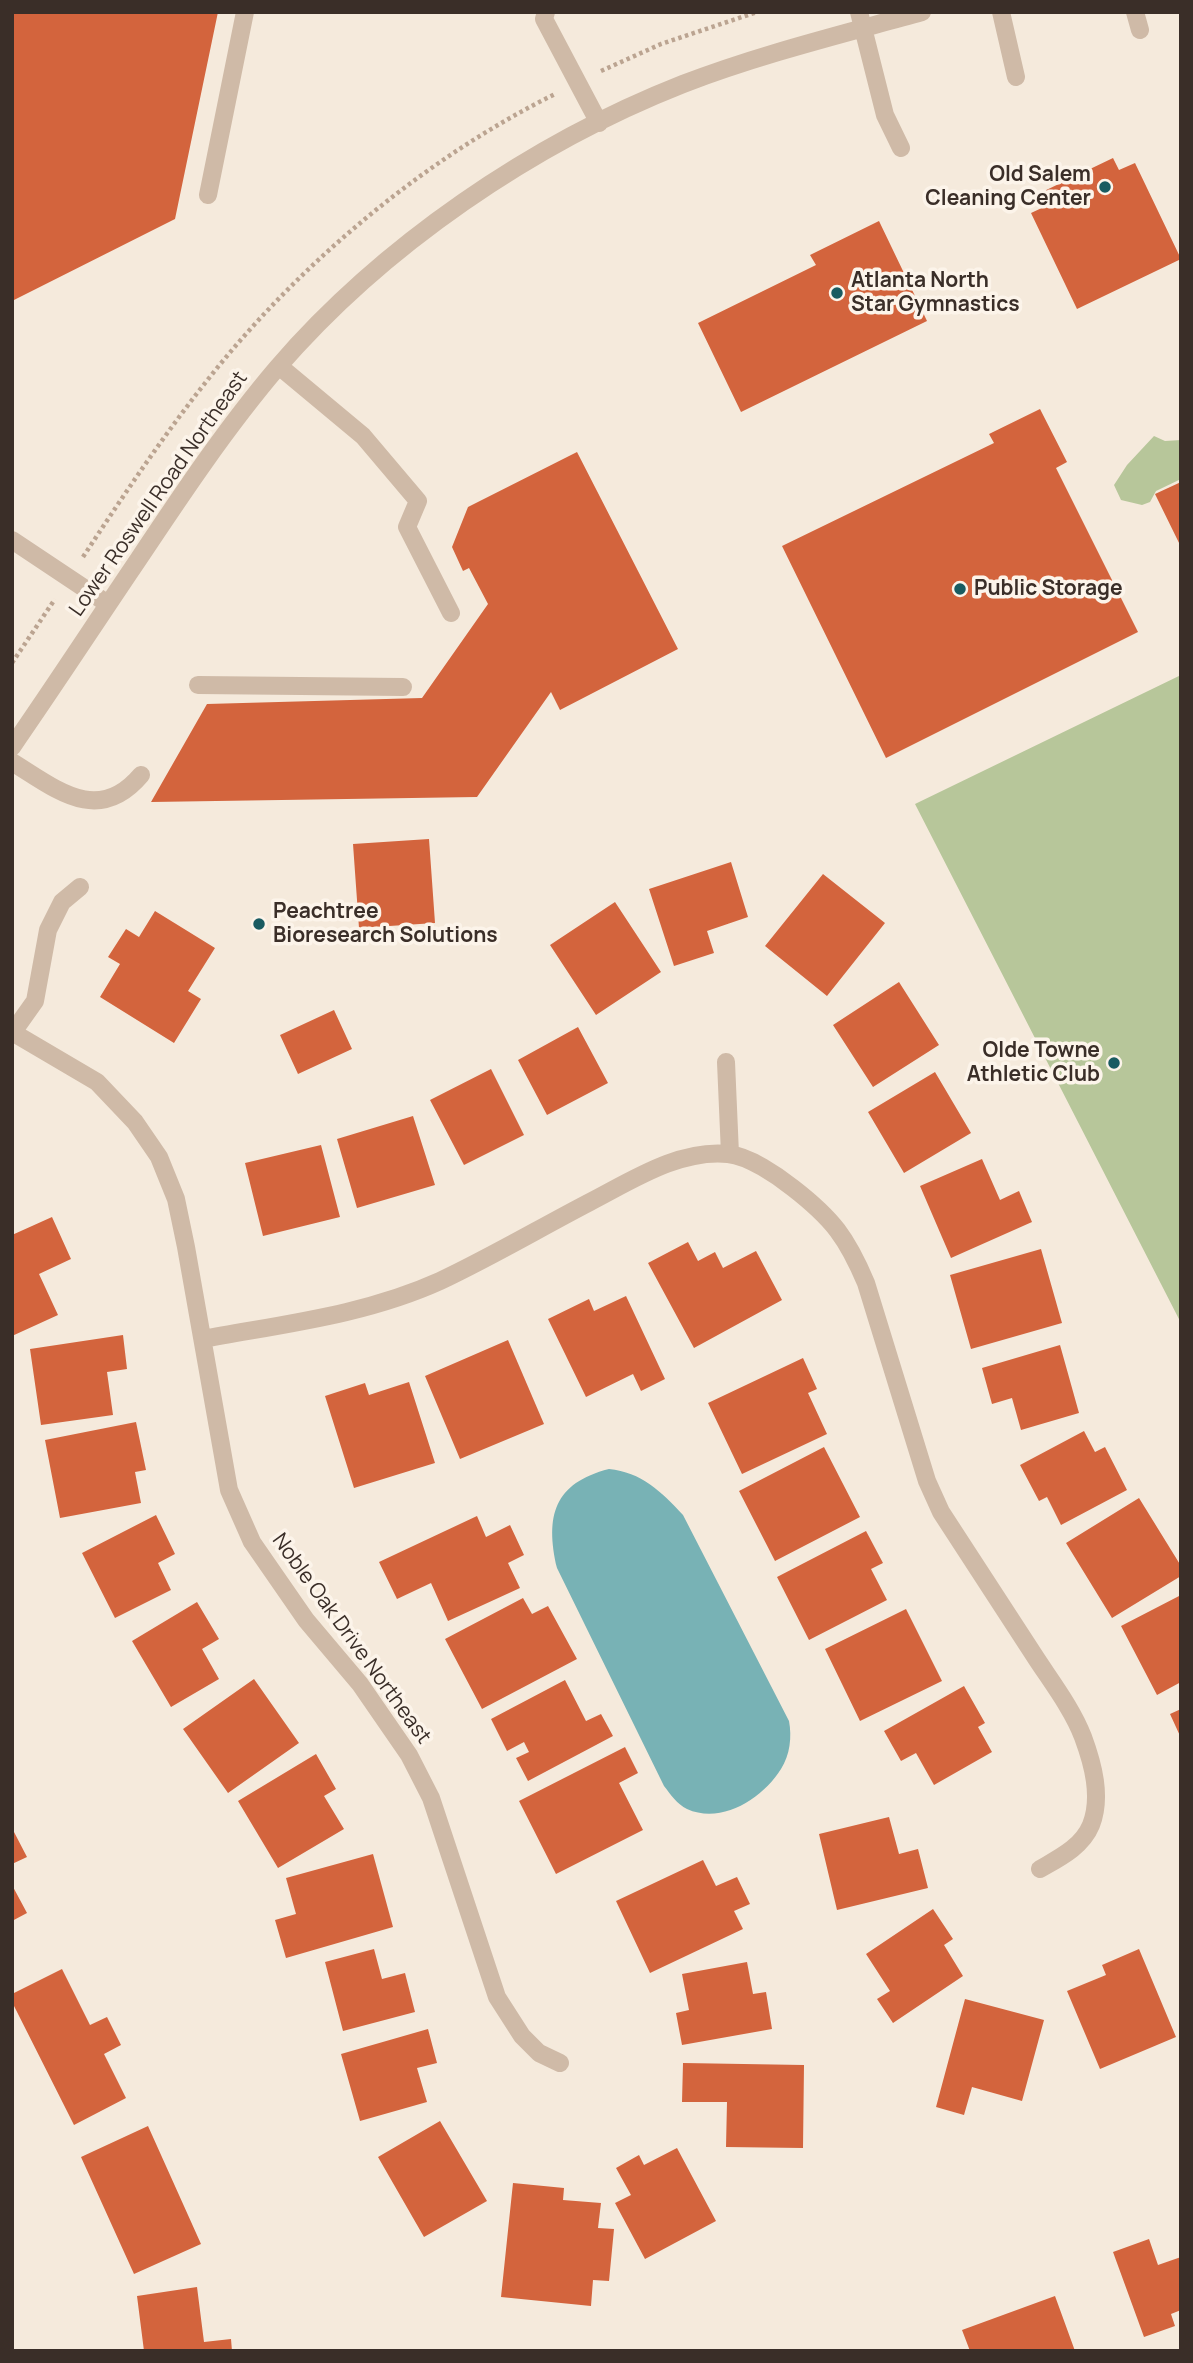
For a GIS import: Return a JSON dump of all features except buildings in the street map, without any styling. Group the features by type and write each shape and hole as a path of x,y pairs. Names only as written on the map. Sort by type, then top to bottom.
{"street":[{"path":"208,195 245,12"},
{"path":"546,12 544,19 599,123"},
{"name":"Lower Roswell Road Northeast","path":"12,747 205,461 279,366 342,301 418,237 502,177 599,123 685,84 861,21 922,12"},
{"path":"1001,12 1016,77"},
{"path":"861,21 886,115 901,148"},
{"path":"279,366 363,436 418,501 407,527 451,612"},
{"path":"12,540 108,604"},
{"path":"198,685 403,687"},
{"path":"12,762 66,796 84,800 103,801 118,796 141,775"},
{"path":"13,1032 35,1001 48,930 62,901 80,887"},
{"name":"Noble Oak Drive Northeast","path":"13,1032 97,1082 135,1122 159,1157 176,1199 229,1490 252,1542 306,1620 360,1684 409,1755 431,1798 497,1997 522,2036 539,2053 560,2063"},
{"path":"726,1062 730,1154"},
{"path":"203,1339 317,1319 379,1304 439,1281 654,1169 693,1157 730,1154 760,1166 787,1183 840,1230 854,1253 866,1283 919,1459 941,1511 1054,1686 1082,1735 1094,1771 1097,1799 1091,1825 1082,1841 1040,1869"}],"green space":[{"path":"1154,436 1165,441 1181,440 1181,479 1156,491 1150,502 1142,505 1121,500 1114,485 1127,465"},
{"name":"Olde Towne Athletic Club","path":"1181,675 1181,1323 915,804"}],"water":[{"path":"609,1469 631,1474 650,1484 683,1515 789,1721 790,1746 781,1769 753,1799 727,1811 714,1814 687,1809 677,1802 664,1786 557,1568 552,1533 558,1504 576,1483"}],"place":[{"name":"Old Salem Cleaning Center","path":"1105,187"},
{"name":"Atlanta North Star Gymnastics","path":"837,293"},
{"name":"Public Storage","path":"960,589"},
{"name":"Peachtree Bioresearch Solutions","path":"259,924"},
{"name":"Olde Towne Athletic Club","path":"1114,1063"}]}
